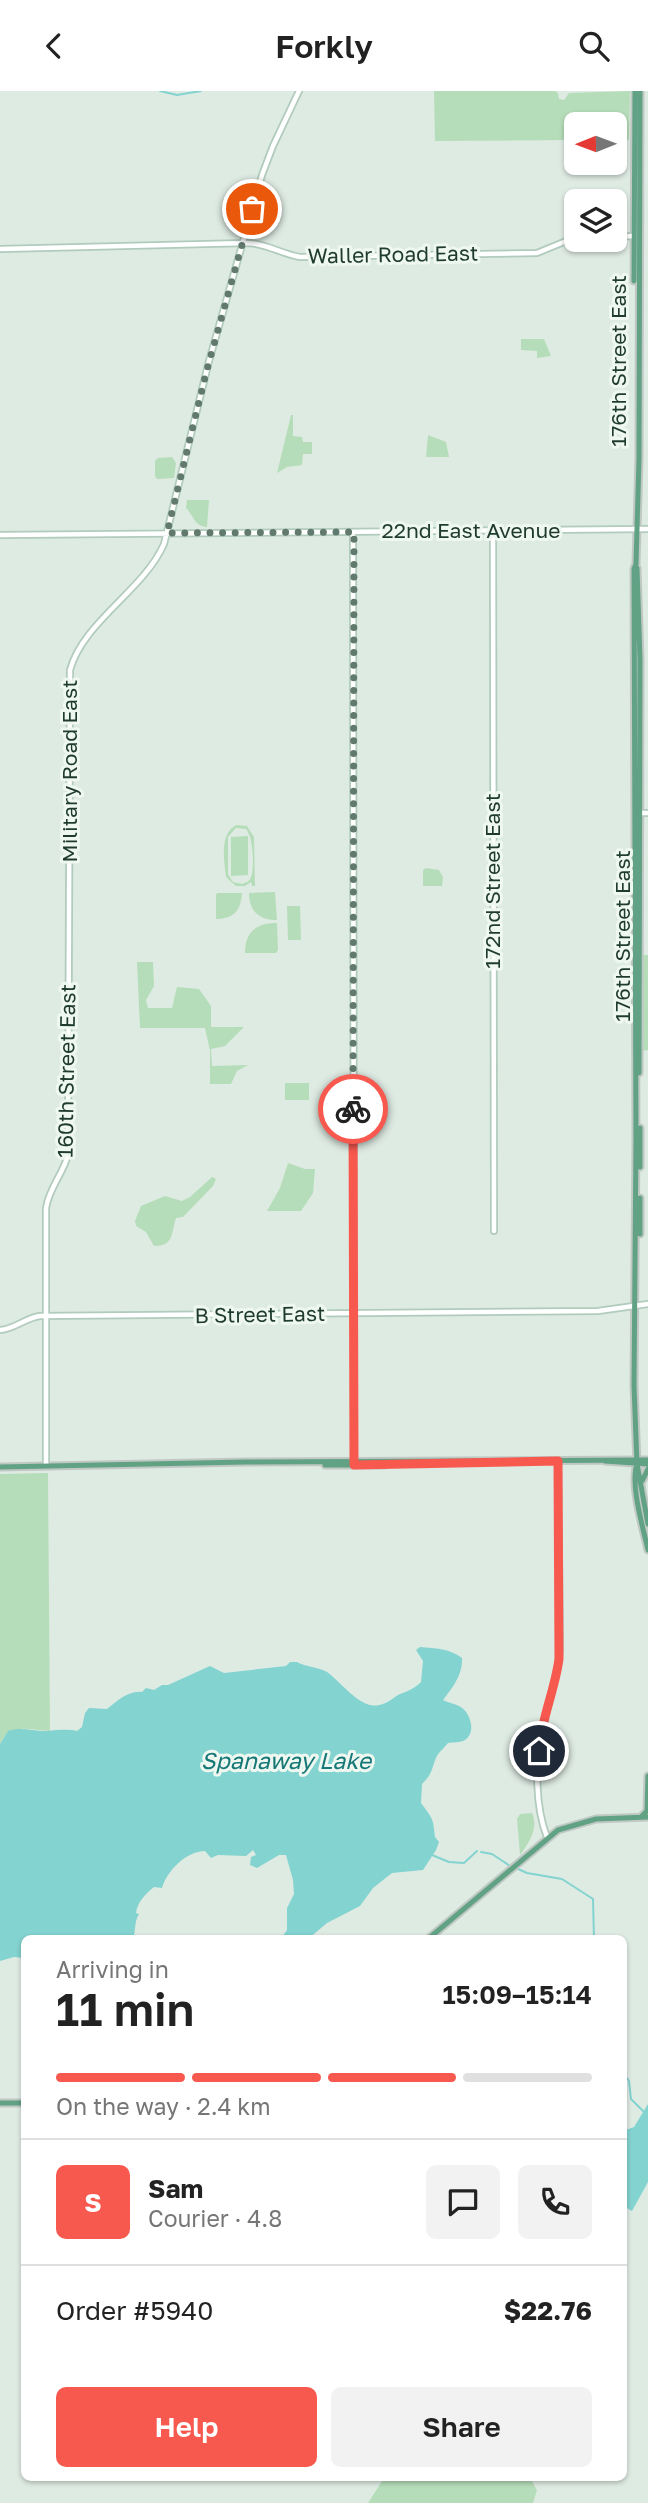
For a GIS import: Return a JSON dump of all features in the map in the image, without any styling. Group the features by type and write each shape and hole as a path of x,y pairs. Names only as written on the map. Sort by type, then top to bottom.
{"main road":[{"name":"176th Street East","path":"638,91 634,287 635,459 638,462"},
{"name":"176th Street East","path":"636,236 636,564 640,657 637,743"},
{"path":"634,287 638,303"},
{"path":"635,375 638,394"},
{"name":"176th Street East","path":"636,564 640,1104 636,1306"},
{"path":"635,638 640,657"},
{"path":"636,664 639,684"},
{"name":"176th Street East","path":"637,813 634,930 634,1391 637,1462"},
{"path":"635,828 639,857"},
{"path":"634,930 638,951"},
{"path":"636,1061 639,1078"},
{"path":"636,1086 640,1104"},
{"path":"636,1165 640,1187"},
{"path":"636,1217 639,1245"},
{"path":"0,1468 605,1461 648,1464 642,1483"},
{"path":"637,1462 648,1524"},
{"path":"637,1462 637,1489 648,1549"},
{"path":"639,1817 647,1811 648,1776"},
{"path":"433,1935 558,1830 580,1822 648,1817"},
{"path":"0,2103 21,2103"}],"street":[{"name":"Military Road East","path":"69,958 70,670 79,648 153,563 163,547 201,393 267,158 299,91"},
{"path":"627,236 636,236"},
{"name":"Waller Road East","path":"0,249 242,243 259,244 291,256 308,257 537,253 564,242"},
{"name":"22nd East Avenue","path":"0,535 648,529"},
{"name":"172nd Street East","path":"493,530 494,1231"},
{"path":"354,532 354,1463"},
{"path":"637,813 648,813"},
{"name":"160th Street East","path":"46,1466 46,1208 68,1155 69,958"},
{"name":"B Street East","path":"0,1330 12,1328 32,1317 46,1316 598,1311 648,1304"},
{"path":"354,1314 354,1463"},
{"path":"547,1837 539,1811 539,1751 559,1659 558,1461"}],"green space":[{"path":"434,91 555,91 559,99 564,100 569,93 630,91 629,140 627,112 564,112 564,140 435,141"},
{"path":"521,339 544,339 551,356 537,358 537,351 521,350"},
{"path":"291,415 293,436 302,437 303,442 312,442 312,454 303,454 302,465 287,467 277,473"},
{"path":"428,435 446,442 449,457 426,457"},
{"path":"172,457 176,463 174,478 157,479 155,461 158,458"},
{"path":"187,500 209,500 207,527 199,525 186,508"},
{"path":"237,825 247,826 254,837 255,886 252,886 251,882 245,886 236,886 226,877 224,848 227,834","holes":["236,828 246,829 252,845 253,866 250,879 242,884 233,882 228,874 228,837"]},
{"path":"248,836 248,875 231,876 231,837"},
{"path":"423,870 439,870 443,877 442,886 423,886"},
{"path":"275,892 277,920 256,913 249,893"},
{"path":"217,893 242,893 238,909 232,915 216,919"},
{"path":"287,906 300,906 301,940 288,940"},
{"path":"277,923 276,953 245,953 247,939 253,930"},
{"path":"641,955 648,955 648,1050 641,1051"},
{"path":"137,962 153,962 154,986 146,1000 148,1008 172,1008 177,987 199,989 211,1006 211,1027 244,1027 225,1046 211,1049 212,1066 248,1065 237,1071 231,1084 210,1084 210,1051 205,1028 140,1028"},
{"path":"285,1083 309,1083 309,1100 285,1100"},
{"path":"288,1163 305,1169 315,1169 313,1193 301,1211 267,1211 280,1188"},
{"path":"212,1177 216,1179 213,1186 183,1217 176,1218 171,1238 165,1244 154,1246 146,1232 136,1226 135,1221 141,1206 165,1196 182,1201"},
{"path":"48,1473 50,1731 15,1730 4,1737 0,1744 0,1474"},
{"path":"532,1813 534,1830 520,1855 517,1819 520,1814"},
{"path":"382,2481 532,2481 537,2490 533,2503 368,2503"}],"water":[{"name":"Spanaway Lake","path":"420,1647 437,1649 462,1658 459,1676 443,1700 463,1709 471,1722 469,1736 459,1742 448,1743 436,1758 430,1774 422,1784 421,1803 432,1819 435,1837 439,1842 423,1870 392,1873 373,1888 360,1906 327,1923 313,1935 283,1935 287,1930 287,1908 294,1894 286,1855 279,1855 257,1868 250,1865 251,1857 256,1855 253,1850 246,1856 218,1855 211,1858 205,1851 198,1852 178,1863 162,1888 154,1887 142,1899 136,1913 139,1914 134,1935 21,1935 21,1958 0,1961 0,1744 8,1731 77,1731 82,1727 89,1708 107,1709 128,1694 142,1692 146,1688 154,1690 210,1666 224,1673 286,1666 290,1662 297,1662 327,1672 358,1699 379,1705 413,1689 421,1682 423,1661 416,1650"},
{"path":"648,2104 648,2182 632,2211 627,2208 627,2130 634,2127"}],"waterway":[{"path":"160,91 177,95 201,91"},
{"path":"432,1855 449,1862 464,1863 477,1851"},
{"path":"481,1852 492,1854 510,1866"},
{"path":"516,1868 527,1873 562,1879 593,1899 594,1935"},
{"path":"627,2078 631,2099 643,2111"}],"way so far":[{"path":"252,209 206,373 167,533 354,532 353,1109"}],"route":[{"path":"353,1109 354,1465 558,1461 559,1659 539,1751"}]}
